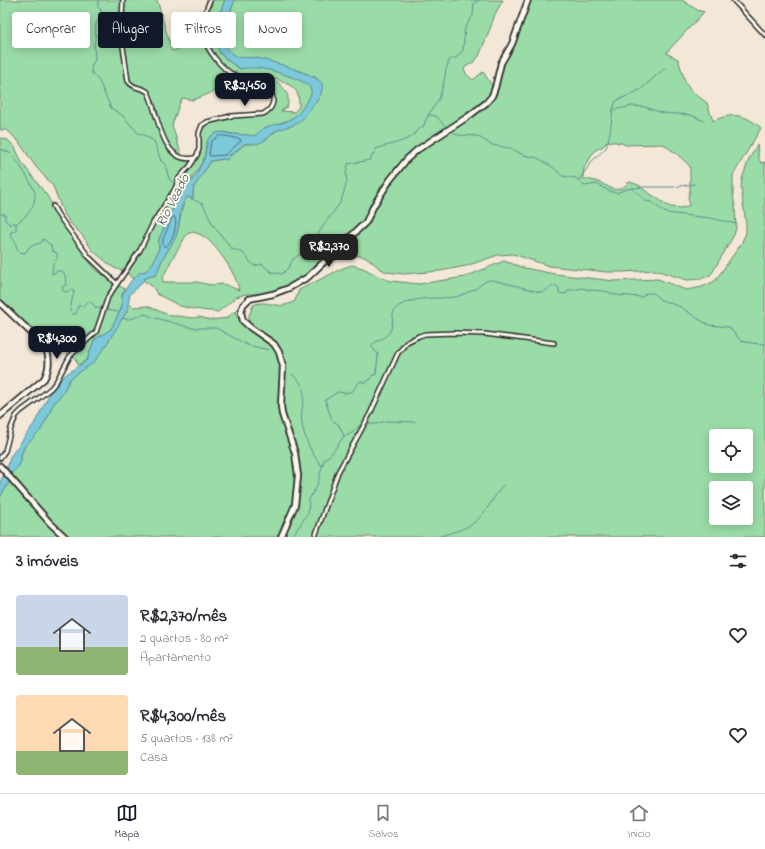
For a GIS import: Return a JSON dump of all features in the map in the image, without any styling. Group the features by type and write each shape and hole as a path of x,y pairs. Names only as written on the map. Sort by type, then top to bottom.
{"street":[{"path":"123,0 121,33 128,81 132,86 144,89 148,92 160,129 172,150 181,158 194,158"},
{"path":"0,458 5,451 16,416 51,388 56,382 70,356 96,332 106,300 140,250 153,223 175,189 179,178 190,166 199,149 200,130 204,123 231,116 263,114 270,109 273,104 272,96 268,89 251,79 234,75 220,64 210,50 205,40 204,31 210,0"},
{"path":"281,537 295,505 298,476 295,453 282,414 283,366 279,352 274,344 243,322 241,312 243,305 249,299 273,294 289,288 308,277 366,222 374,205 390,180 407,158 486,103 493,93 501,63 512,44 528,0"},
{"path":"733,0 765,35"},
{"path":"53,206 86,254 117,284"},
{"path":"0,303 44,345 47,351 49,365 48,372 44,378 0,416"},
{"path":"315,537 338,472 370,414 398,353 407,342 425,334 455,333 485,334 554,343"},
{"path":"2,468 50,523 65,537"}],"green space":[{"path":"0,0 157,0 161,12 98,12 98,48 163,48 163,20 172,51 183,48 218,48 220,53 229,62 240,69 256,67 296,78 307,84 312,93 300,113 289,120 262,129 254,136 224,132 211,136 206,145 204,159 170,214 159,239 159,248 154,261 146,271 139,273 133,280 127,272 114,268 93,251 83,236 71,224 63,212 53,186 36,167 19,142 7,130 0,130","holes":["276,78 292,86 298,95 299,107 294,112 281,111 287,107 288,98 286,91 275,79","223,82 263,90 272,96 273,102 267,112 260,115 239,117 208,124 200,135 198,152 196,156 191,159 183,160 172,125 180,102 183,98 193,100 218,90 221,88"]},
{"path":"213,0 225,0 221,12 209,12"},
{"path":"235,0 503,0 495,14 479,56 475,61 464,68 466,74 473,80 483,72 495,90 500,68 511,46 526,0 682,0 697,10 704,12 666,53 678,59 686,84 691,91 707,103 713,121 727,116 738,116 750,120 761,128 733,175 736,228 734,235 712,273 701,279 687,280 655,270 607,272 549,266 513,254 498,255 466,266 440,271 404,274 387,272 379,268 369,259 361,256 347,255 337,259 290,287 265,294 246,294 236,297 218,312 180,306 157,294 153,287 143,280 156,275 162,260 176,236 184,202 187,197 193,197 194,187 211,161 223,159 233,154 245,144 267,139 277,130 298,123 317,101 317,78 264,60 240,58 230,53 227,48 236,48 236,12 231,12","holes":["608,141 622,143 625,145 663,144 677,154 690,166 690,191 688,198 690,205 681,208 670,207 639,185 629,182 621,189 614,189 596,181 583,178 584,168 595,150 602,147","192,232 199,234 211,242 216,248 235,277 239,290 223,284 211,285 197,282 163,282 162,279 187,234"]},
{"path":"0,138 8,140 15,147 22,163 48,197 60,221 95,269 125,289 122,295 122,307 112,327 110,330 94,340 87,360 78,365 71,354 64,351 50,350 47,344 0,299"},
{"path":"757,145 759,160 762,163 765,162 765,537 72,537 57,527 11,474 18,467 21,461 21,454 25,446 40,431 50,413 52,406 62,394 70,379 94,362 127,311 129,304 133,307 147,306 171,316 193,318 199,317 211,320 227,318 235,311 237,317 246,327 249,323 249,316 253,305 259,303 278,305 288,304 295,301 299,290 352,265 363,268 391,281 419,284 465,277 504,261 524,268 555,274 614,281 658,279 686,290 702,287 715,281 741,244 746,233 741,188 742,179 749,159"},
{"path":"10,481 52,529 62,537 0,537 0,497"}],"water":[{"path":"225,0 235,0 230,12 221,12"},
{"path":"218,48 227,48 237,57 261,59 280,64 312,76 319,80 322,84 321,94 305,116 297,124 276,131 266,139 256,144 244,144 230,155 227,160 223,159 211,161 194,187 193,198 187,197 184,201 176,236 162,260 156,275 145,278 130,294 127,311 103,350 94,362 70,379 62,394 52,406 50,413 40,431 25,446 21,454 21,461 18,467 11,474 7,470 10,457 34,424 50,393 64,376 87,360 94,340 110,330 112,327 122,307 122,295 131,281 139,273 146,271 154,261 159,248 159,239 170,214 182,193 196,175 204,159 208,139 219,132 254,136 264,128 287,121 295,116 302,109 311,95 311,90 309,87 302,82 269,70 258,68 241,69 220,53"},
{"path":"4,474 10,481 0,497 0,482"}],"waterway":[{"name":"Rio Veado","path":"98,0 98,7 101,10 100,17 96,24 94,45 95,60 92,64 91,72 99,81 111,108 123,116 138,133 154,141 161,161 165,164 169,179 176,183"},
{"name":"Rio Veado","path":"190,198 203,204 213,225 232,249 243,253 254,266 262,264 271,272 282,274 289,267 293,259 309,247 340,203 347,181 346,173 348,164 370,160 376,149 407,139 413,136 418,129 423,127 428,115 439,99 446,69 450,59 456,58 463,50 465,28 473,15 474,3 479,0"},
{"path":"579,180 592,161 606,148 610,133 613,109 616,101 640,90 665,68"},
{"path":"614,109 632,106 645,107 662,113 691,115 704,121"},
{"path":"429,115 436,116 447,128"},
{"path":"452,131 457,135 477,136 492,145 510,148 524,155 538,158 554,168 562,176 576,178 584,186 597,184 609,191 617,193 626,189 642,187 673,187 695,184"},
{"path":"0,149 11,154 29,180 35,194 34,203 30,211 16,224"},
{"name":"Rio Veado","path":"179,184 186,188"},
{"path":"632,189 645,201 651,202 666,213 710,218 737,224"},
{"path":"0,214 5,214 5,220 11,225 13,222 16,224"},
{"path":"16,224 16,230 10,233 11,237 14,239 18,252 25,253 30,246 41,243 43,239 51,245 52,251 57,253 57,259 53,263 52,274 62,271 65,275 66,285 62,287 63,291 74,291 70,310 73,314 76,314 78,306 83,306 88,302 91,302 96,308 100,308"},
{"path":"344,436 339,425 332,420 325,400 338,392 345,393 353,391 358,383 361,381 365,383 371,379 372,375 376,375 378,354 371,346 388,334 391,328 394,310 400,305 417,300 455,297 475,289 488,280 540,292 557,286 559,288 559,293 566,294 568,290 581,288 605,291 616,295 642,297 646,293 653,293 661,300 681,307 709,325 729,327 741,341 765,344"},
{"path":"106,310 118,312"},
{"path":"123,318 131,319 144,314 192,328 216,328 247,345 269,350"},
{"path":"292,374 298,380 304,391 302,423 305,434 312,452 322,466"},
{"path":"367,424 387,421 415,422"},
{"path":"292,537 308,513 309,499 317,486 324,460 332,453 344,436 351,434 363,424"},
{"path":"437,537 455,532 472,524 485,511 503,485"}]}
